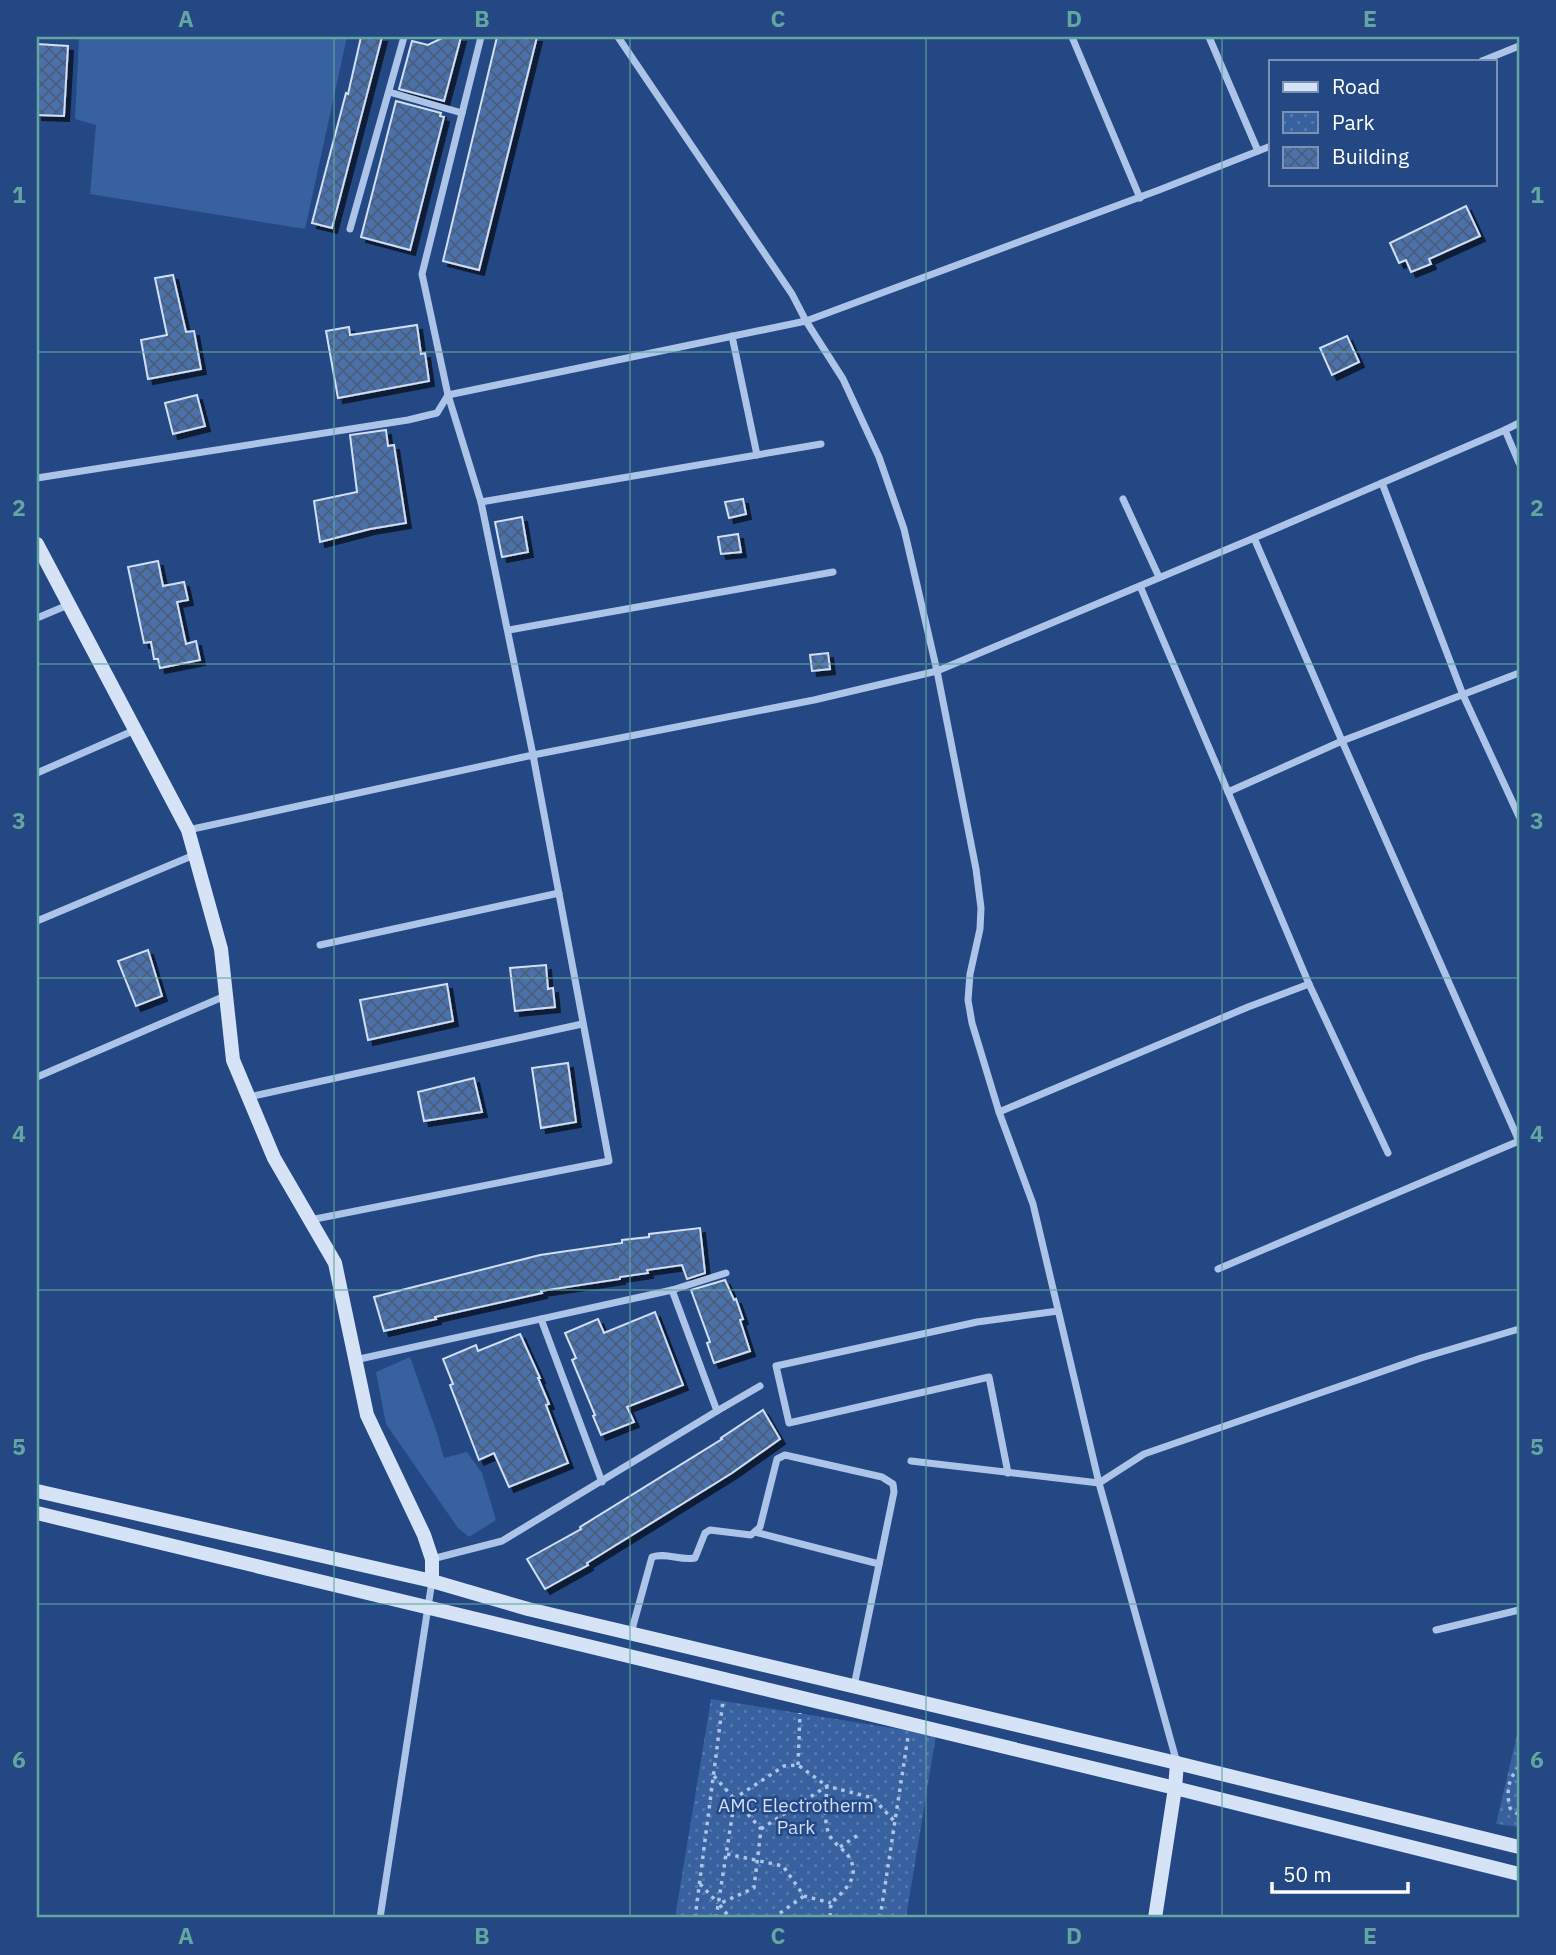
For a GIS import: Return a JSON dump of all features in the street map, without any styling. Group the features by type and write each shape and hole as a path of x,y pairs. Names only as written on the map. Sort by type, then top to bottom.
{"street":[{"path":"350,229 404,37"},
{"path":"309,1220 608,1161 509,630 481,502 448,394 422,274 481,37"},
{"path":"618,37 792,294 843,379 879,457 904,529 937,671 976,869 981,908 980,929 970,974 968,1000 972,1023 999,1112 1033,1204 1099,1483 1177,1763 1155,1918"},
{"path":"1072,37 1140,198"},
{"path":"1209,37 1258,151"},
{"path":"1484,60 1519,46"},
{"path":"389,92 462,113"},
{"path":"37,478 408,421 437,413 448,394 806,321 1140,198 1269,147"},
{"path":"732,336 757,455"},
{"path":"188,830 533,755 814,700 937,671 1519,423"},
{"path":"1505,430 1519,463"},
{"path":"481,502 821,444"},
{"path":"1382,482 1463,695 1519,816"},
{"path":"1123,499 1159,577"},
{"path":"1218,1269 1519,1142 1254,538"},
{"path":"37,544 188,830 221,949 233,1060 274,1158 334,1263 368,1415 424,1535 432,1559 428,1609 380,1918"},
{"path":"509,630 834,572"},
{"path":"1140,586 1309,985 1388,1153"},
{"path":"37,618 69,604"},
{"path":"1228,792 1342,741 1519,674"},
{"path":"37,773 135,730"},
{"path":"37,921 194,855"},
{"path":"320,945 559,893"},
{"path":"999,1112 1248,1007 1309,985"},
{"path":"37,1077 226,995"},
{"path":"248,1097 582,1024"},
{"path":"354,1360 672,1290 726,1273"},
{"path":"672,1290 716,1411"},
{"path":"1008,1473 989,1377 789,1423 776,1366 977,1322 1058,1311"},
{"path":"541,1320 602,1482"},
{"path":"911,1461 1099,1483 1144,1454 1421,1358 1519,1329"},
{"path":"432,1559 502,1541 760,1386"},
{"path":"631,1634 652,1557 658,1555 687,1560 695,1558 705,1534 710,1530 751,1535 755,1532 760,1527 777,1459 785,1455 882,1477 893,1484 894,1492 854,1686"},
{"path":"37,1491 432,1581 528,1609 1519,1846"},
{"path":"37,1513 1175,1788 1519,1874"},
{"path":"755,1532 879,1564"},
{"path":"1436,1630 1519,1610"}],"path":[{"path":"695,1918 723,1701"},
{"path":"798,1765 800,1713"},
{"path":"880,1918 908,1731"},
{"path":"716,1918 735,1798 784,1766 798,1765 827,1786 873,1798 896,1824"},
{"path":"1519,1767 1513,1774 1508,1794 1510,1808 1519,1815"},
{"path":"714,1776 761,1829 754,1888 719,1904"},
{"path":"761,1829 827,1786"},
{"path":"827,1786 825,1807 830,1836 849,1857 854,1871 849,1886 831,1903 830,1918"},
{"path":"840,1847 861,1833"},
{"path":"727,1854 757,1858 783,1866 804,1896 831,1903"},
{"path":"700,1884 730,1918"},
{"path":"773,1918 804,1896"}],"green space":[{"path":"79,37 347,37 305,229 90,194 96,125 75,119"},
{"path":"410,1357 444,1458 467,1452 482,1473 496,1520 469,1537 458,1528 386,1424 376,1372"},
{"name":"AMC Electrotherm Park","path":"711,1699 936,1735 906,1918 675,1918"},
{"path":"1519,1726 1519,1827 1496,1824"}],"building":[{"path":"361,37 382,37 332,228 312,223"},
{"path":"444,37 461,37 444,101 399,89 412,41 428,45"},
{"path":"497,37 537,37 479,270 443,261"},
{"path":"37,44 68,46 64,116 37,115"},
{"path":"396,101 441,113 440,116 444,117 410,250 361,237"},
{"path":"1466,206 1480,236 1429,259 1431,264 1411,272 1406,260 1399,263 1390,243"},
{"path":"173,275 186,332 194,331 201,369 148,379 141,340 167,335 155,278"},
{"path":"417,325 421,354 425,353 429,381 338,398 326,331 349,327 350,335"},
{"path":"1347,336 1359,362 1332,375 1320,348"},
{"path":"197,395 205,426 173,434 165,403"},
{"path":"386,430 388,446 394,445 406,523 320,542 314,501 357,492 350,435"},
{"path":"743,499 746,514 729,518 725,502"},
{"path":"522,517 528,552 502,557 495,522"},
{"path":"738,534 741,552 721,554 718,537"},
{"path":"158,561 163,586 184,582 188,600 177,602 186,644 196,641 200,660 160,668 158,659 154,659 151,642 144,643 128,567"},
{"path":"828,653 830,669 812,671 810,655"},
{"path":"148,950 162,996 136,1006 118,961"},
{"path":"546,965 548,989 553,988 555,1007 515,1011 510,968"},
{"path":"447,984 453,1021 368,1040 360,1000"},
{"path":"568,1063 576,1122 541,1128 532,1068"},
{"path":"474,1078 482,1112 424,1121 418,1092"},
{"path":"700,1228 705,1273 687,1279 682,1265 647,1270 648,1273 620,1279 541,1291 542,1293 384,1331 374,1297 540,1255 622,1243 622,1240 649,1237 649,1234"},
{"path":"725,1280 734,1300 736,1299 750,1351 714,1363 707,1343 710,1342 691,1290"},
{"path":"655,1312 683,1385 627,1407 634,1422 601,1435 572,1360 576,1358 565,1333 598,1319 604,1333"},
{"path":"520,1334 540,1378 549,1404 546,1405 568,1463 509,1487 494,1453 479,1460 450,1385 453,1384 443,1359 476,1345 478,1351"},
{"path":"763,1410 780,1439 732,1473 587,1563 588,1565 545,1589 527,1559 581,1529 580,1527 722,1439"}]}
